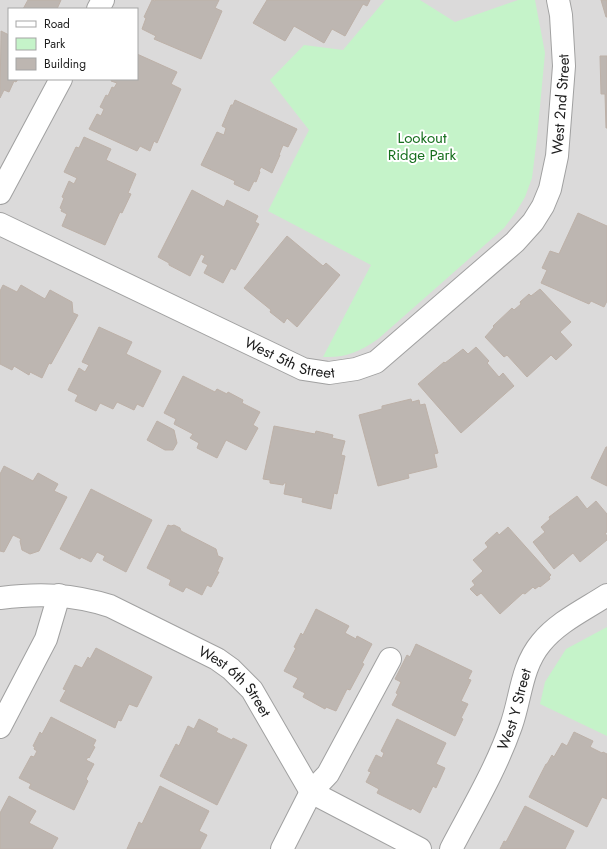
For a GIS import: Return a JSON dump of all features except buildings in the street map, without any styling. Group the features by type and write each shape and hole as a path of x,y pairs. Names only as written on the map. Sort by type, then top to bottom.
{"street":[{"name":"West 2nd Street","path":"544,206 550,188 557,156 564,66 561,15 558,0"},
{"path":"0,193 60,80"},
{"name":"West 5th Street","path":"0,224 303,369 329,373 356,369 376,362 515,242 533,222 544,206"},
{"path":"0,727 46,639 59,595"},
{"name":"West 6th Street","path":"0,598 59,595 93,601 110,606 217,660 231,669 252,690 311,792"},
{"name":"West Y Street","path":"451,849 500,754 512,724 522,680 530,660 540,644 555,628 607,595"},
{"path":"282,849 311,792 328,774 390,659"},
{"path":"311,792 420,849"}],"shaded area":[{"path":"0,0 607,0 607,849 0,849"}],"green space":[{"name":"Lookout Ridge Park","path":"385,0 420,0 455,22 518,0 535,0 545,53 532,178 525,197 504,228 378,339 365,347 346,355 323,357 371,265 268,211 309,130 270,80 304,45 343,50"},
{"path":"607,627 607,736 540,704 545,682 566,649"}]}
